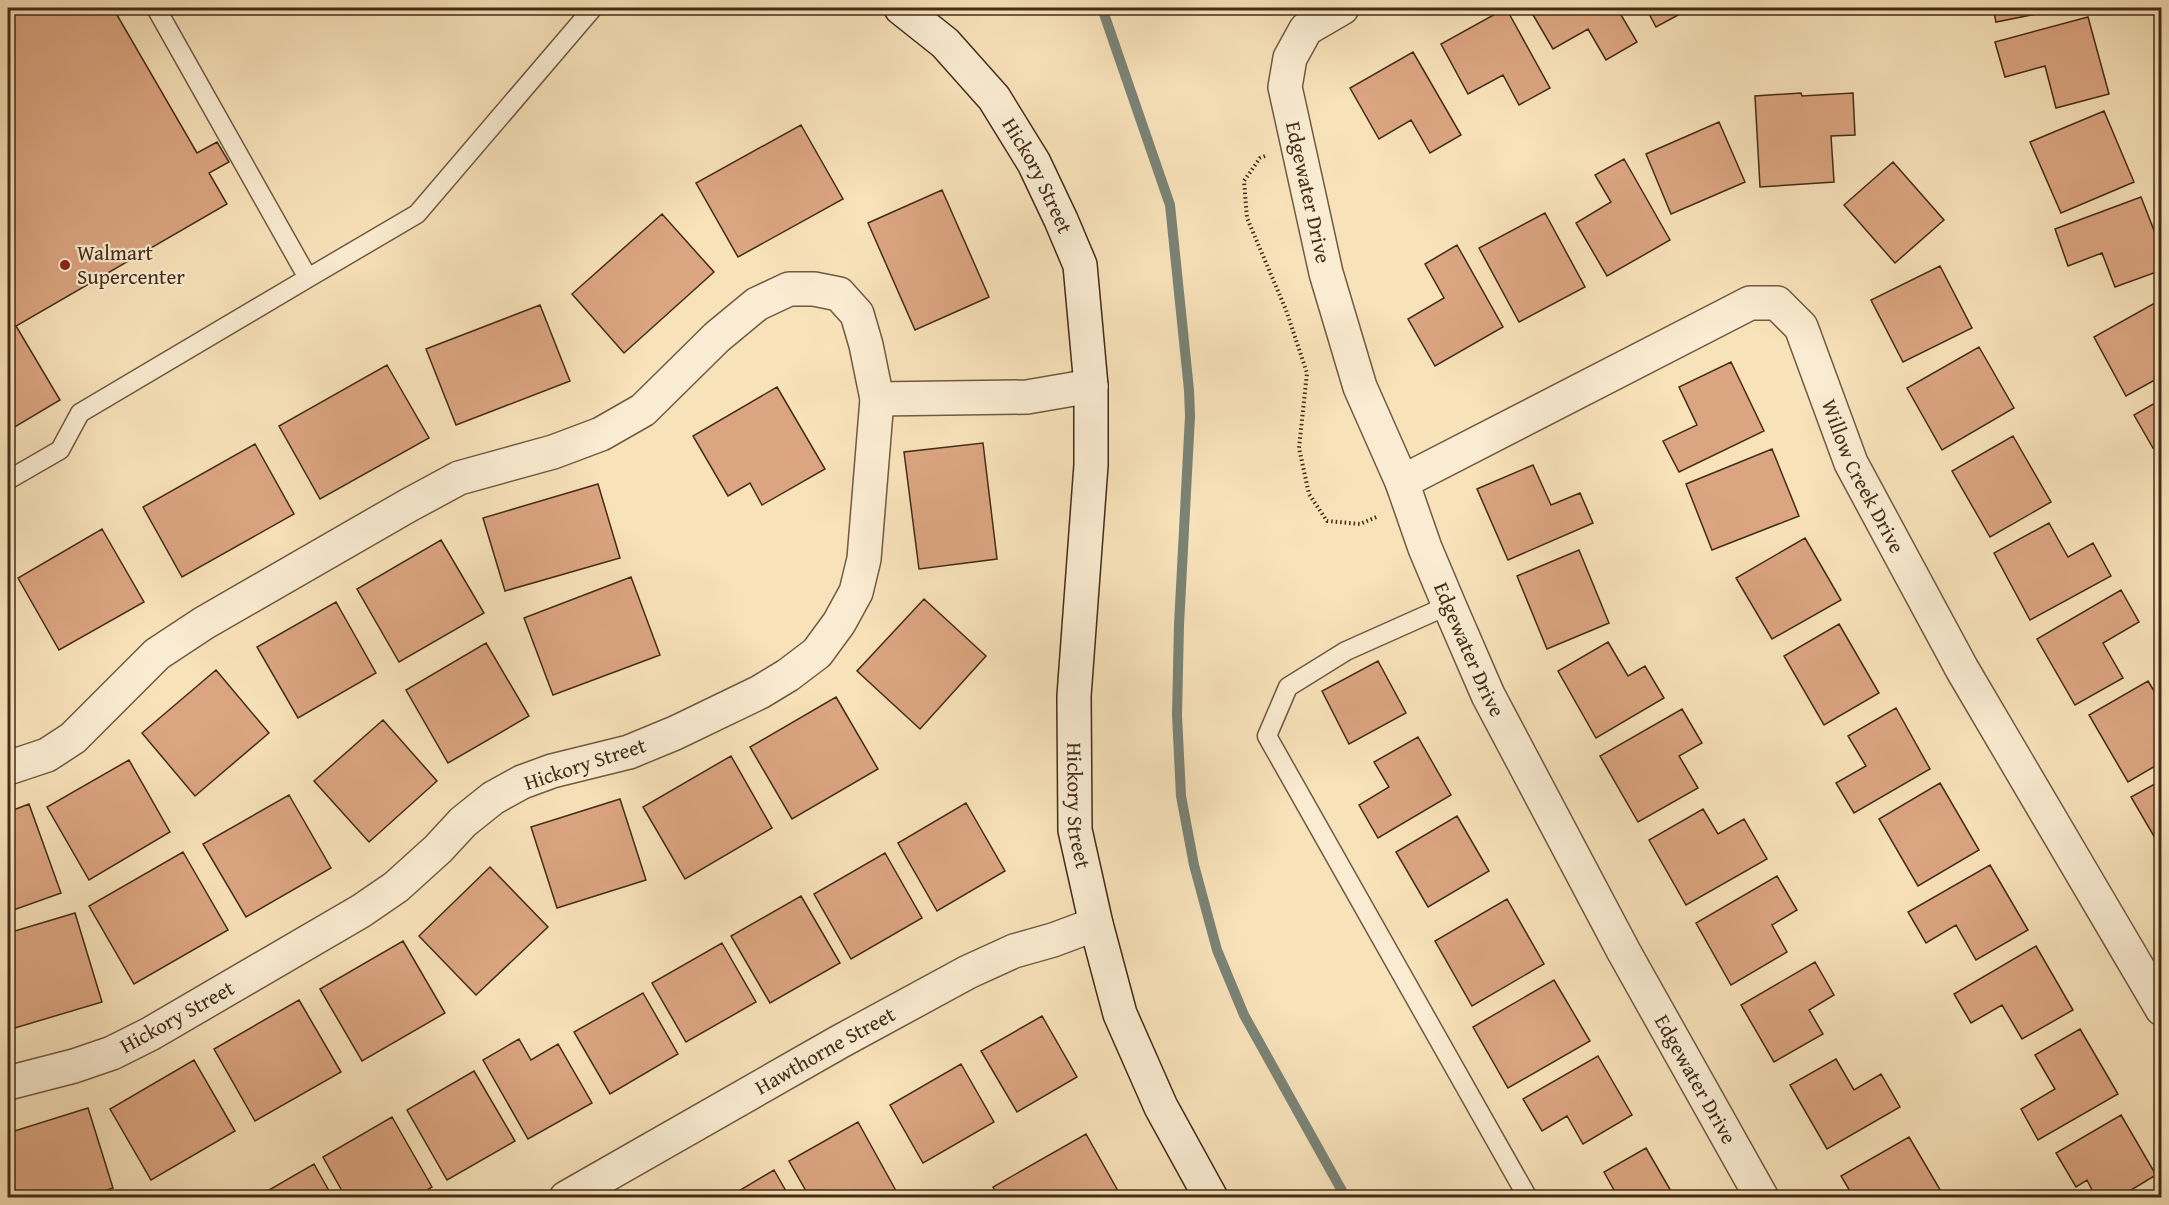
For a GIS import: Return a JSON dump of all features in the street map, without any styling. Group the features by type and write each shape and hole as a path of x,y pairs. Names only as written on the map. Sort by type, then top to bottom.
{"street":[{"name":"Hickory Street","path":"901,8 945,43 994,98 1034,163 1080,266 1091,386 1091,465 1074,696 1075,830 1096,924 1120,1014 1161,1107 1211,1197"},
{"name":"Edgewater Drive","path":"1342,8 1306,29 1290,58 1285,87 1326,273 1360,387 1402,482 1425,549 1499,716 1624,952 1762,1197"},
{"name":"Hickory Street","path":"8,768 47,755 73,738 157,654 204,622 409,505 459,478 553,453 601,434 643,410 717,337 757,304 789,289 814,289 839,294 857,314 877,399 864,559 856,592 839,623 817,653 760,692 675,733 628,752 552,771 522,782 493,798 463,822 418,869 387,893 150,1034 102,1057 8,1083"},
{"name":"Willow Creek Drive","path":"1402,482 1750,303 1777,303 1801,327 1851,463 1962,669 2162,1009"},
{"path":"877,399 1027,397 1091,386"},
{"name":"Hawthorne Street","path":"566,1197 968,972 1014,951 1096,924"}],"lane":[{"path":"156,8 308,278"},
{"path":"8,480 60,450 80,414 417,214 593,8"},
{"path":"1449,605 1346,651 1288,687 1267,736 1527,1197"}],"path":[{"path":"1269,155 1260,158 1244,181 1247,218 1286,310 1307,373 1299,448 1310,494 1328,521 1359,524 1383,515"}],"building":[{"name":"Walmart Supercenter","path":"8,8 113,8 197,153 217,142 229,162 209,173 227,204 16,326 60,400 8,431"},
{"path":"1506,8 1550,88 1519,105 1503,75 1468,94 1441,44"},
{"path":"1529,8 1617,8 1637,42 1606,60 1588,29 1553,49"},
{"path":"1646,8 1691,8 1656,27"},
{"path":"1993,8 2067,8 1996,22"},
{"path":"2088,17 2109,94 2056,108 2045,66 2005,77 1995,42"},
{"path":"1413,52 1461,135 1430,153 1411,120 1379,139 1350,88"},
{"path":"1801,93 1802,96 1853,93 1855,135 1831,136 1834,182 1760,187 1755,96"},
{"path":"2104,111 2134,182 2061,213 2030,142"},
{"path":"1719,122 1745,182 1671,214 1646,154"},
{"path":"801,125 843,199 738,257 696,183"},
{"path":"1624,159 1670,240 1607,276 1576,223 1611,202 1595,175"},
{"path":"1893,162 1944,220 1895,263 1844,205"},
{"path":"942,190 989,297 915,330 868,223"},
{"path":"2141,197 2162,251 2162,270 2115,287 2102,253 2068,266 2055,229"},
{"path":"1545,213 1585,287 1519,322 1479,248"},
{"path":"662,214 714,272 624,353 572,294"},
{"path":"1457,245 1503,327 1435,366 1408,319 1444,298 1425,264"},
{"path":"1940,266 1972,328 1903,362 1871,300"},
{"path":"2162,299 2162,376 2126,396 2094,337"},
{"path":"540,305 570,381 456,425 426,349"},
{"path":"1979,347 2014,408 1942,450 1907,388"},
{"path":"1731,362 1764,431 1679,472 1663,441 1697,425 1679,387"},
{"path":"387,365 429,438 320,499 279,426"},
{"path":"777,387 825,469 762,505 750,483 728,496 693,436"},
{"path":"2162,399 2162,443 2153,448 2134,415"},
{"path":"2013,436 2051,502 1990,537 1952,471"},
{"path":"983,443 997,559 919,569 904,452"},
{"path":"255,444 294,514 182,577 143,507"},
{"path":"1772,449 1799,516 1712,550 1686,484"},
{"path":"1533,465 1551,505 1580,493 1593,523 1508,560 1477,489"},
{"path":"598,484 620,558 505,591 483,518"},
{"path":"2049,523 2068,557 2093,543 2111,576 2030,620 1994,553"},
{"path":"102,529 144,602 59,650 18,578"},
{"path":"1805,538 1841,600 1772,639 1736,578"},
{"path":"441,540 484,613 399,662 357,589"},
{"path":"1579,550 1609,623 1547,649 1517,576"},
{"path":"631,577 660,655 553,695 524,618"},
{"path":"2121,590 2139,622 2103,643 2123,678 2075,705 2037,639"},
{"path":"924,599 986,656 920,729 857,671"},
{"path":"336,602 376,673 298,718 257,647"},
{"path":"1839,624 1879,693 1824,725 1784,656"},
{"path":"1608,642 1628,676 1645,666 1664,698 1596,738 1558,671"},
{"path":"486,643 529,716 448,763 406,690"},
{"path":"1378,661 1406,713 1349,744 1322,691"},
{"path":"216,670 269,733 195,796 142,733"},
{"path":"2148,681 2162,704 2162,762 2128,782 2089,715"},
{"path":"836,697 878,769 792,819 750,747"},
{"path":"1896,708 1930,769 1854,813 1836,783 1866,766 1848,736"},
{"path":"1682,709 1702,743 1679,756 1698,788 1638,822 1600,756"},
{"path":"383,720 437,781 369,842 314,781"},
{"path":"1418,737 1451,795 1378,838 1359,805 1389,787 1374,762"},
{"path":"731,756 772,828 685,879 643,807"},
{"path":"129,760 170,832 89,880 47,807"},
{"path":"2162,780 2162,850 2131,797"},
{"path":"1940,783 1979,850 1918,886 1879,819"},
{"path":"289,795 331,868 246,917 203,844"},
{"path":"620,799 646,880 557,908 531,827"},
{"path":"966,803 1005,871 937,911 898,843"},
{"path":"29,804 61,893 8,912 8,812"},
{"path":"1703,809 1718,834 1744,819 1767,859 1686,905 1649,840"},
{"path":"1457,816 1489,871 1428,907 1396,852"},
{"path":"183,852 228,930 134,984 89,906"},
{"path":"885,853 922,918 851,959 814,894"},
{"path":"1990,865 2028,930 1976,960 1956,925 1926,943 1908,912"},
{"path":"490,867 548,927 476,995 419,936"},
{"path":"1777,876 1797,910 1772,925 1787,952 1731,985 1696,923"},
{"path":"801,896 840,963 770,1003 731,936"},
{"path":"1507,899 1544,964 1472,1006 1435,941"},
{"path":"75,913 102,1002 8,1030 8,933"},
{"path":"403,941 445,1013 362,1061 320,989"},
{"path":"722,943 756,1002 686,1042 652,983"},
{"path":"2036,946 2073,1010 2022,1039 2002,1005 1971,1023 1954,994"},
{"path":"1815,962 1834,995 1809,1010 1823,1034 1774,1062 1741,1005"},
{"path":"1554,980 1590,1041 1508,1088 1473,1027"},
{"path":"643,993 678,1054 610,1094 574,1032"},
{"path":"299,1000 341,1072 255,1121 214,1049"},
{"path":"1042,1016 1077,1077 1017,1112 981,1051"},
{"path":"2080,1029 2118,1094 2038,1140 2021,1109 2055,1089 2035,1055"},
{"path":"519,1039 531,1060 558,1044 592,1103 528,1139 483,1060"},
{"path":"1598,1056 1632,1115 1583,1144 1567,1116 1542,1131 1523,1099"},
{"path":"1836,1059 1854,1090 1881,1074 1900,1107 1827,1149 1790,1085"},
{"path":"194,1060 235,1131 151,1180 110,1109"},
{"path":"961,1064 994,1122 923,1163 890,1105"},
{"path":"474,1071 515,1141 447,1180 407,1110"},
{"path":"88,1108 113,1188 83,1198 17,1198 8,1167 8,1133"},
{"path":"2121,1115 2156,1175 2118,1198 2096,1198 2087,1180 2076,1187 2056,1153"},
{"path":"392,1117 432,1187 415,1198 346,1198 323,1157"},
{"path":"858,1122 900,1198 810,1198 789,1161"},
{"path":"1086,1134 1122,1198 998,1198 993,1187"},
{"path":"1909,1137 1942,1193 1934,1198 1854,1198 1841,1176"},
{"path":"1646,1148 1675,1198 1601,1198 1614,1190 1604,1172"},
{"path":"314,1164 333,1198 255,1198"},
{"path":"774,1170 790,1198 727,1198"}],"waterway":[{"path":"1102,8 1170,205 1190,416 1179,625 1177,715 1181,796 1194,865 1217,950 1244,1015 1346,1198"}],"place":[{"name":"Walmart Supercenter","path":"65,265"}]}
